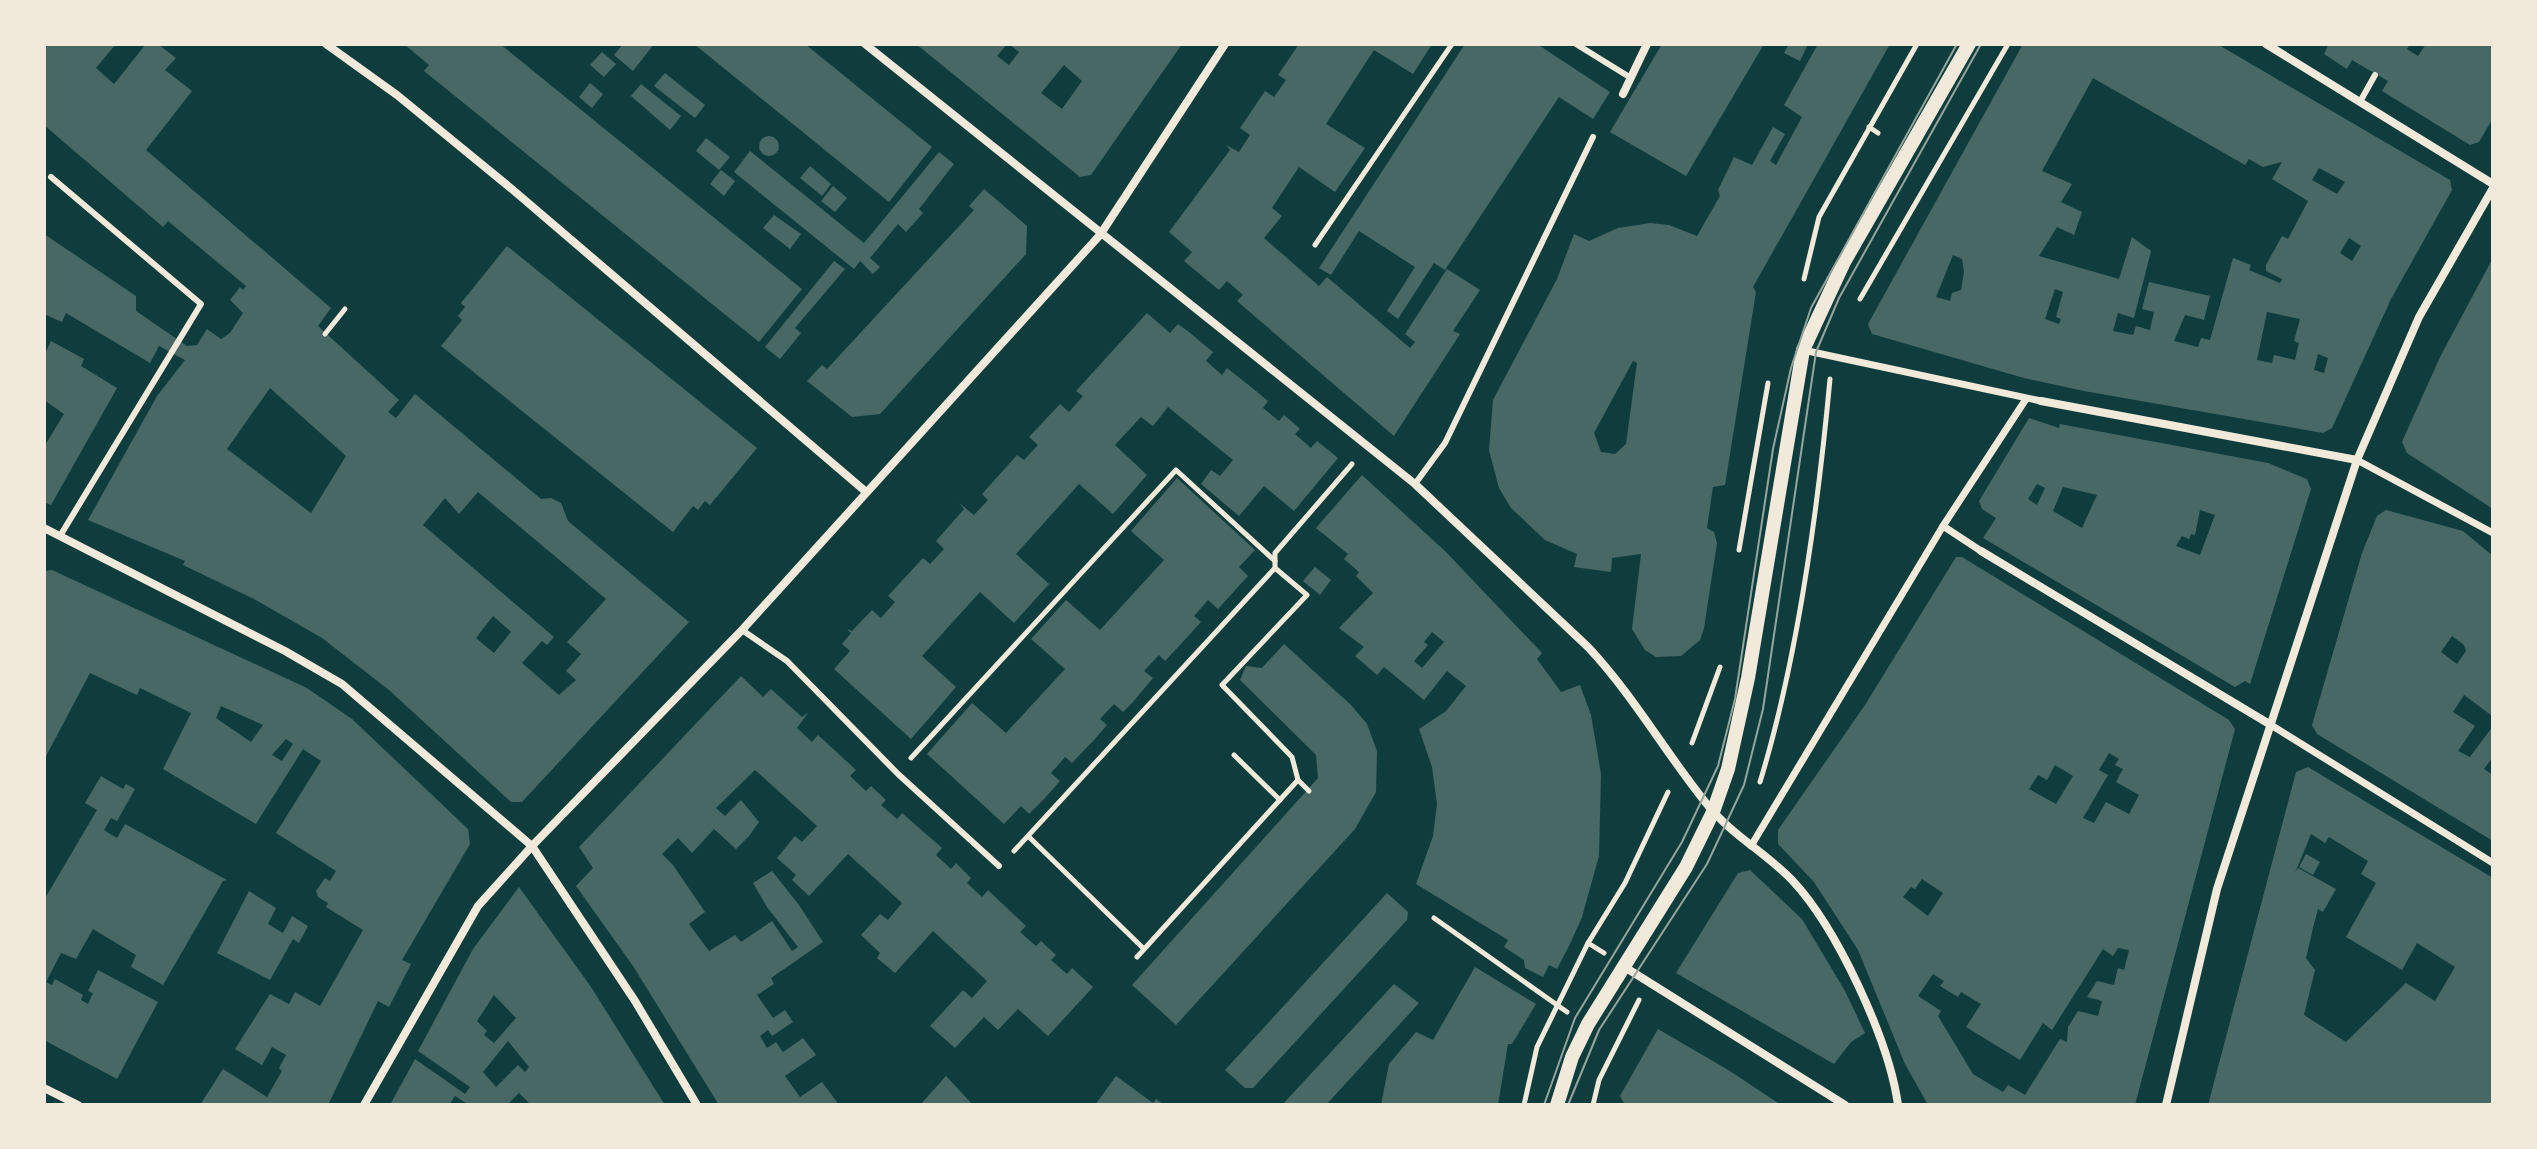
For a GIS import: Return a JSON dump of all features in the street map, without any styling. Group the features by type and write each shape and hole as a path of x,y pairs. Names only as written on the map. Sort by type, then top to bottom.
{"street":[{"path":"326,44 397,95 513,190 865,491"},
{"path":"865,44 1415,484 1588,647 1613,674 1713,812 1792,881 1815,910 1849,965 1885,1055 1898,1105"},
{"path":"364,1105 478,906 532,846 742,630 1100,235 1225,44"},
{"path":"1623,94 1647,44"},
{"path":"1557,1105 1572,1057 1588,1024 1686,867 1713,812 1739,726 1803,350 1844,262 1969,44"},
{"path":"2166,1105 2217,889 2357,460 2419,317 2493,186 2381,116 2361,100 2266,44"},
{"path":"1803,350 2026,399 2357,460 2493,533"},
{"path":"1751,846 1943,526 2026,399"},
{"path":"1943,526 2493,863"},
{"path":"44,528 285,651 342,684 532,846 635,1001 697,1105"},
{"path":"1622,966 1845,1105"},
{"path":"44,1088 78,1105"}],"lane":[{"path":"1576,44 1631,78"},
{"path":"2361,100 2375,75"},
{"path":"1415,484 1445,443 1593,137"},
{"path":"51,177 201,304 60,536"},
{"path":"742,630 787,661 898,774 999,866"}],"path":[{"path":"1315,245 1452,44"},
{"path":"1803,280 1815,226 1917,44"},
{"path":"1856,306 2008,44"},
{"path":"1869,127 1878,133"},
{"path":"325,334 345,309"},
{"path":"1737,835 1760,782 1780,709 1832,356"},
{"path":"1737,563 1771,371"},
{"path":"999,866 1275,565 1275,553 1366,447"},
{"path":"898,774 1176,470 1307,595 1222,685 1292,757 1298,780 1309,791"},
{"path":"1524,1105 1537,1047 1588,943 1625,883 1702,721 1722,653"},
{"path":"1234,755 1280,800"},
{"path":"1137,957 1298,780"},
{"path":"1028,836 1144,949"},
{"path":"1434,918 1588,1024"},
{"path":"1593,1105 1599,1080 1649,982"}],"building":[{"path":"44,44 116,44 96,68 114,84 146,44 158,44 176,58 165,70 192,91 146,150 331,308 318,326 399,400 388,412 396,418 415,394 541,499 551,498 561,503 568,521 689,622 522,802 511,802 389,690 322,638 254,599 183,565 185,561 88,520 157,396 185,360 159,346 150,363 66,313 62,322 44,314 44,234 136,296 136,311 187,346 197,345 207,329 221,339 230,333 243,313 230,300 240,287 243,290 246,286 168,221 163,227 44,125","holes":["270,388 346,456 311,513 227,449","478,492 606,599 567,642 581,654 566,671 576,680 559,695 522,663 542,641 547,645 554,637 423,525 445,498 459,514","493,616 511,632 494,653 476,638"]},
{"path":"404,44 500,44 802,289 759,342 424,71 429,65"},
{"path":"623,44 654,44 633,71 614,55"},
{"path":"694,44 805,44 932,147 889,202"},
{"path":"916,44 1007,44 997,56 1009,65 1019,52 1009,44 1182,44 1091,175 1080,177","holes":["1064,65 1082,81 1062,109 1041,93"]},
{"path":"1299,44 1432,44 1413,74 1374,50 1326,124 1365,148 1335,192 1299,167 1272,208 1282,216 1264,238 1319,286 1327,277 1410,348 1415,342 1405,334 1447,269 1480,290 1453,331 1460,334 1394,436 1237,301 1243,295 1227,281 1219,290 1184,261 1192,252 1169,232 1230,150 1226,145 1239,152 1250,135 1240,128 1265,91 1274,97 1286,80 1278,75"},
{"path":"1465,44 1537,44 1610,92 1593,119 1559,97 1445,270 1434,263 1398,319 1387,311 1415,267 1359,231 1331,275 1319,268"},
{"path":"1662,44 1764,44 1686,176 1610,132"},
{"path":"1789,44 1808,44 1800,61 1784,53"},
{"path":"1818,44 1890,44 1753,287 1756,292 1725,485 1713,487 1707,528 1714,532 1717,543 1704,628 1700,640 1681,656 1656,657 1645,650 1632,629 1641,554 1612,558 1611,572 1574,567 1577,554 1545,540 1511,508 1499,488 1489,450 1493,400 1557,279 1574,234 1589,241 1618,228 1650,223 1669,225 1697,236 1720,196 1718,190 1734,157 1752,165 1773,127 1785,134 1770,161 1776,165 1802,117 1784,105","holes":["1633,361 1637,363 1626,444 1615,454 1601,452 1594,433"]},
{"path":"2023,44 2217,44 2450,180 2452,190 2391,299 2332,428 2323,433 2024,378 1872,334 1868,324","holes":["2093,78 2245,165 2249,159 2263,167 2282,162 2272,179 2308,201 2288,239 2282,236 2266,265 2266,271 2282,279 2280,283 2249,270 2251,265 2233,258 2210,340 2201,338 2198,347 2174,341 2185,315 2204,320 2210,296 2149,282 2142,309 2154,312 2150,330 2136,326 2133,335 2113,331 2118,313 2134,318 2151,251 2132,237 2119,279 2039,256 2057,227 2074,235 2082,212 2061,202 2072,184 2042,171","2319,168 2345,182 2337,194 2312,180","2349,238 2361,246 2352,261 2340,253","1953,255 1962,259 1964,272 1961,290 1952,293 1950,301 1936,297","2055,289 2063,292 2056,317 2061,319 2059,324 2045,319","2267,312 2300,319 2294,341 2299,343 2295,360 2274,355 2272,363 2257,360","2318,354 2328,358 2324,373 2314,370"]},
{"path":"2325,44 2410,44 2407,49 2418,56 2426,44 2493,44 2493,118 2479,142 2470,145 2382,91 2388,81 2352,60 2347,69 2324,54 2328,46"},
{"path":"602,52 616,64 604,77 590,65"},
{"path":"665,73 705,105 695,118 654,86"},
{"path":"590,83 603,94 592,108 579,97"},
{"path":"641,84 681,116 670,130 631,96"},
{"path":"765,136 773,136 779,146 773,156 765,156 759,150 759,142"},
{"path":"706,138 730,157 719,170 696,151"},
{"path":"750,151 864,243 939,152 954,164 919,209 923,213 906,232 898,224 870,258 880,267 873,274 860,261 854,269 734,172"},
{"path":"810,166 831,184 822,196 800,178"},
{"path":"721,170 735,181 724,196 710,184"},
{"path":"833,186 847,198 835,212 821,201"},
{"path":"984,189 1027,226 1026,254 880,414 852,417 807,381 822,365 827,369 974,210 969,206"},
{"path":"774,215 801,234 790,249 763,228"},
{"path":"507,246 757,448 710,505 705,501 698,510 693,506 673,532 441,346 462,320 458,316 465,307 461,303"},
{"path":"2493,258 2493,509 2407,453 2402,442 2440,357"},
{"path":"834,261 845,269 795,328 801,333 780,359 765,347"},
{"path":"1147,313 1170,333 1178,324 1189,332 1213,352 1206,361 1222,375 1227,368 1268,401 1263,408 1279,421 1284,415 1297,426 1300,429 1295,434 1311,448 1317,441 1338,458 1294,511 1264,486 1239,516 1201,484 1211,470 1220,476 1233,460 1168,407 1153,426 1141,417 1115,445 1147,475 1113,514 1079,484 1016,554 1049,584 1014,623 980,592 922,656 956,687 911,739 834,669 850,651 842,644 851,633 847,629 852,631 872,610 881,618 895,602 888,596 923,558 930,564 944,549 936,541 964,509 959,503 974,515 988,500 982,494 1017,455 1024,460 1038,445 1029,437 1060,404 1069,412 1083,396 1076,391"},
{"path":"51,341 84,359 81,366 117,388 51,505 44,502 44,447 64,414 44,400 44,356"},
{"path":"2029,418 2059,428 2060,424 2268,463 2307,479 2311,489 2250,684 2245,681 2235,687 1983,538 1996,518 1982,509 1979,501","holes":["2037,484 2045,488 2037,505 2028,499","2063,487 2097,495 2082,528 2053,511","2200,510 2215,515 2200,555 2176,546 2182,536 2189,539 2191,534 2195,535"]},
{"path":"1362,475 1446,552 1542,653 1537,659 1561,692 1580,685 1591,715 1601,774 1599,856 1582,917 1571,942 1557,969 1549,965 1543,977 1525,968 1524,960 1504,947 1508,940 1416,884 1433,836 1437,804 1432,767 1419,729 1446,711 1466,686 1447,671 1424,700 1384,667 1377,675 1355,656 1364,647 1339,628 1373,593 1356,576 1359,572 1344,559 1348,554 1316,528","holes":["1432,632 1444,642 1422,668 1414,661 1428,645 1424,642"]},
{"path":"1177,478 1255,550 1239,567 1248,576 1218,609 1208,600 1194,616 1201,622 1165,661 1159,655 1144,671 1153,678 1133,702 1123,712 1114,704 1100,719 1107,725 1093,741 1072,763 1065,757 1051,773 1060,781 1045,798 1029,814 1021,806 1004,824 927,754 972,703 1006,733 1065,669 1031,639 1066,600 1100,630 1164,560 1131,531"},
{"path":"2386,510 2463,531 2493,556 2493,712 2491,715 2464,695 2453,712 2475,726 2458,751 2470,757 2493,726 2493,757 2484,769 2493,775 2493,841 2317,734 2312,725 2362,553 2377,516","holes":["2452,636 2464,645 2466,651 2457,664 2441,652"]},
{"path":"1956,557 1962,557 2229,720 2235,729 2135,1105 1928,1105 1905,1064 1858,950 1814,882 1778,844 1778,830 1865,705","holes":["2109,753 2119,759 2115,765 2123,769 2116,782 2139,795 2129,814 2106,802 2094,823 2083,818 2108,775 2099,770","2055,765 2073,776 2056,804 2029,789 2038,775 2047,780","1922,879 1943,893 1928,916 1903,897 1911,887 1915,889","2118,948 2129,950 2124,970 2118,968 2114,985 2097,981 2087,997 2102,1001 2098,1016 2078,1011 2068,1027 2067,1042 2060,1039 2025,1095 2008,1085 2003,1092 1973,1074 1938,1016 1941,1011 1918,996 1933,974 1944,981 1940,986 1958,997 1961,992 1981,1004 1966,1027 2020,1060 2043,1023 2052,1030 2103,949 2113,956"]},
{"path":"1315,567 1331,580 1320,595 1303,581"},
{"path":"52,570 307,688 352,719 468,829 470,844 402,960 411,964 389,1007 378,1001 328,1105 200,1105 223,1069 267,1097 282,1071 279,1068 286,1055 272,1047 262,1065 235,1049 270,994 289,1004 295,992 320,1006 363,930 326,907 328,903 318,897 316,891 325,878 330,881 336,871 276,833 321,761 303,749 256,824 163,769 191,713 140,688 137,695 90,673 44,760 44,571","holes":["221,706 263,725 251,742 216,718","286,739 293,744 282,761 272,755"]},
{"path":"1284,644 1351,705 1367,724 1377,751 1376,792 1355,829 1176,1025 1132,985 1318,778 1316,755 1240,680 1246,666 1262,668"},
{"path":"741,676 763,697 771,689 802,717 808,713 797,728 812,742 818,735 856,770 850,776 866,791 871,786 886,800 881,805 897,819 902,813 942,848 936,855 951,869 956,863 971,878 967,883 982,897 988,890 1026,926 1020,932 1036,946 1041,941 1056,955 1051,960 1067,974 1072,968 1093,987 1048,1036 1018,1009 998,1030 984,1017 955,1048 930,1026 963,990 972,998 987,981 933,931 895,973 877,958 880,953 861,935 880,914 888,920 902,903 848,854 809,896 792,880 796,875 777,858 795,836 802,842 817,826 755,770 716,808 725,816 741,800 759,822 736,849 714,829 692,853 678,838 662,854 705,912 689,924 709,951 735,935 741,942 772,921 792,951 798,947 753,883 772,871 799,905 823,942 771,978 774,984 757,995 773,1018 785,1010 793,1022 772,1036 768,1030 760,1036 767,1048 776,1042 783,1052 803,1038 816,1055 785,1076 800,1097 822,1082 837,1105 719,1105 633,966 576,886 593,868 579,847"},
{"path":"2308,767 2493,878 2493,1105 2208,1105 2296,772","holes":["2311,834 2325,843 2329,837 2368,861 2361,874 2376,883 2346,937 2402,970 2417,943 2455,967 2435,1001 2406,983 2346,1042 2304,1015 2315,970 2306,958 2313,928 2318,909 2323,912 2336,889 2298,868 2295,873"]},
{"path":"101,776 123,789 126,784 135,789 117,821 111,818 104,830 117,838 125,824 227,880 223,881 163,985 131,967 136,955 93,929 76,959 61,953 46,982 52,985 55,979 83,995 81,1000 88,1004 93,993 88,991 98,970 158,1002 117,1079 44,1040 44,900 97,810 85,803"},
{"path":"2306,854 2320,862 2313,875 2299,867"},
{"path":"1750,870 1802,919 1845,991 1865,1033 1851,1042 1834,1064 1676,973 1738,873"},
{"path":"519,887 591,987 665,1105 531,1105 519,1093 507,1105 469,1105 455,1096 449,1105 390,1105 415,1059 465,1094 470,1087 418,1051 473,949","holes":["494,995 516,1018 494,1043 484,1035 487,1031 477,1021","508,1041 529,1067 525,1072 518,1065 496,1087 483,1072"]},
{"path":"249,891 276,908 268,924 283,933 292,916 308,926 299,943 293,939 270,980 217,953"},
{"path":"1387,893 1408,912 1407,920 1253,1088 1245,1088 1225,1070"},
{"path":"1475,967 1536,1004 1512,1044 1508,1044 1498,1105 1381,1105 1389,1064 1416,1032 1433,1040"},
{"path":"1394,984 1419,1003 1326,1105 1282,1105"},
{"path":"1658,1029 1781,1105 1625,1105 1620,1096"},
{"path":"946,1076 973,1105 920,1105"},
{"path":"1116,1076 1153,1103 1156,1099 1164,1105 1095,1105"}],"tram line":[{"path":"1544,1105 1575,1018 1682,842 1718,766 1735,699 1773,449 1791,368 1811,308 1957,44"},
{"path":"1568,1105 1599,1030 1707,864 1744,785 1763,709 1816,352 1839,298 1981,44"}]}
